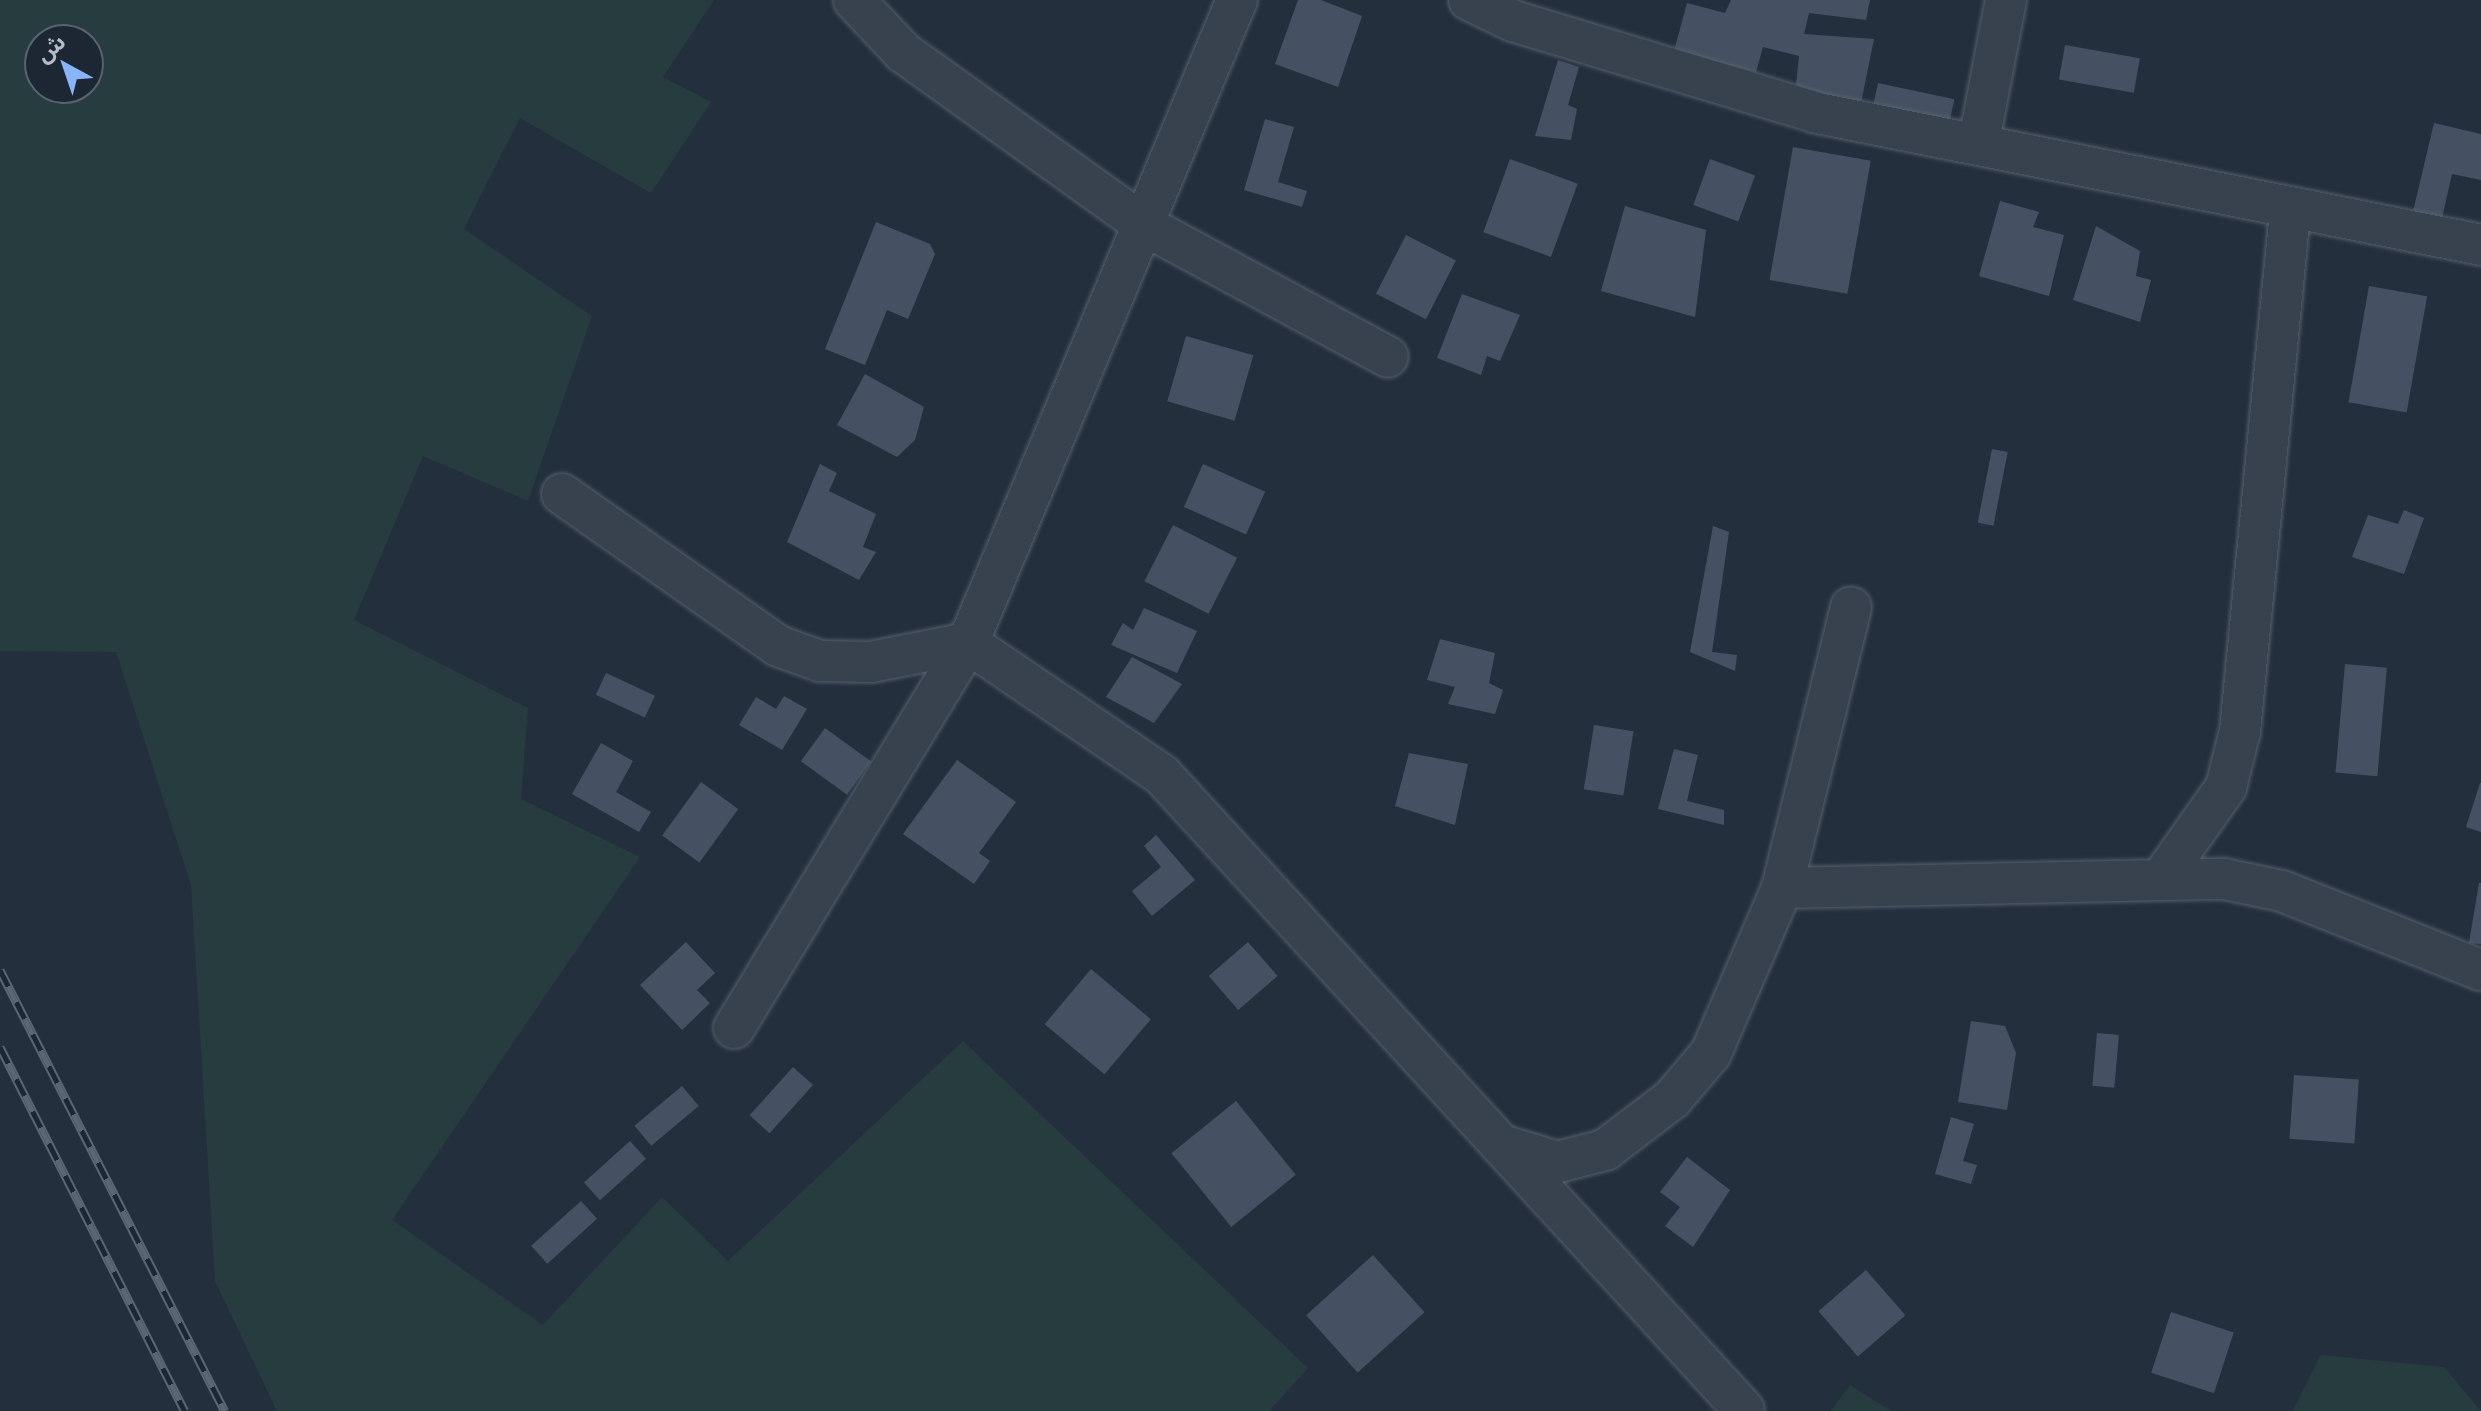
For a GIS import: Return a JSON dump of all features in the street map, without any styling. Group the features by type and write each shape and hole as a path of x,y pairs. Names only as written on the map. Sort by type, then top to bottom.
{"street":[{"path":"854,0 904,53 1144,225 1388,357"},
{"path":"734,1028 968,643 1237,0"},
{"path":"1469,0 1513,21 1817,113 1979,141 2290,212 2481,245"},
{"path":"1979,141 2006,0"},
{"path":"2164,875 2226,787 2240,731 2290,212"},
{"path":"562,494 778,646 820,661 871,662 968,643 1191,799 1497,1143 1744,1410"},
{"path":"1497,1143 1537,1160 1582,1159 1650,1119 1693,1077 1727,1027 1782,888 1851,607"},
{"path":"1782,888 2164,875 2282,891 2481,970"}],"green space":[{"path":"0,0 714,0 663,77 711,102 651,193 520,118 464,229 592,316 528,501 423,456 354,620 528,708 521,799 640,857 392,1220 543,1325 662,1197 728,1261 963,1041 1308,1368 1269,1411 277,1411 215,1281 191,885 116,652 0,651"},
{"path":"2321,1355 2444,1367 2481,1411 2293,1411"},
{"path":"1850,1385 1891,1411 1831,1411"}],"building":[{"path":"1298,0 1321,0 1362,16 1338,87 1275,64"},
{"path":"1731,0 1870,0 1866,20 1809,13 1804,34 1874,39 1860,108 1795,95 1799,56 1763,47 1756,72 1674,51 1687,3 1725,13"},
{"path":"2065,45 2140,58 2134,93 2059,79"},
{"path":"1558,60 1579,67 1568,105 1577,109 1571,140 1535,136"},
{"path":"1878,83 1954,99 1949,123 1873,106"},
{"path":"1265,119 1294,127 1278,182 1307,191 1302,207 1244,190"},
{"path":"2434,123 2481,134 2481,180 2452,174 2440,227 2411,220"},
{"path":"1793,147 1871,161 1847,294 1770,280"},
{"path":"1510,159 1578,184 1551,257 1483,232"},
{"path":"1710,159 1755,175 1738,221 1693,205"},
{"path":"2000,201 2039,212 2033,227 2064,235 2049,296 1979,276"},
{"path":"1625,206 1706,230 1695,317 1601,291"},
{"path":"876,222 930,244 935,254 908,319 887,310 865,365 825,349"},
{"path":"2096,226 2140,251 2136,276 2151,280 2140,322 2073,300"},
{"path":"1406,235 1456,260 1426,319 1376,294"},
{"path":"2369,286 2427,296 2407,412 2349,402"},
{"path":"1462,294 1520,315 1500,361 1487,356 1481,375 1437,358"},
{"path":"1186,336 1253,355 1235,421 1167,401"},
{"path":"865,374 924,407 915,440 897,457 837,425"},
{"path":"1992,449 2008,452 1993,526 1978,523"},
{"path":"820,464 837,473 829,491 876,514 863,547 876,552 859,580 787,542"},
{"path":"1203,464 1265,492 1246,535 1184,507"},
{"path":"2404,510 2424,518 2404,574 2352,557 2368,515 2398,524"},
{"path":"1173,525 1237,558 1209,614 1144,581"},
{"path":"1713,526 1729,532 1712,652 1737,655 1735,671 1690,652"},
{"path":"1144,608 1197,631 1177,673 1111,645 1123,623 1133,630"},
{"path":"1440,639 1495,653 1489,683 1503,690 1495,714 1448,704 1455,687 1427,680"},
{"path":"1132,657 1182,684 1154,723 1106,697"},
{"path":"2345,664 2387,668 2377,776 2336,773"},
{"path":"606,673 655,696 645,718 596,695"},
{"path":"784,696 807,709 782,750 739,725 756,697 776,709"},
{"path":"1594,725 1634,731 1623,795 1584,789"},
{"path":"825,728 871,762 847,795 801,761"},
{"path":"601,743 633,761 616,792 651,812 639,832 572,794"},
{"path":"1674,749 1698,755 1687,801 1724,810 1724,825 1658,809"},
{"path":"1409,753 1468,764 1455,825 1395,806"},
{"path":"957,760 1016,802 979,853 990,861 974,884 903,834"},
{"path":"701,782 738,809 699,862 662,835"},
{"path":"2481,783 2481,832 2466,827"},
{"path":"1156,835 1195,880 1152,916 1132,891 1161,867 1144,846"},
{"path":"2481,883 2481,944 2469,943"},
{"path":"686,942 715,973 697,990 710,1003 682,1030 640,985"},
{"path":"1248,942 1278,976 1238,1010 1209,976"},
{"path":"1091,969 1151,1019 1104,1074 1045,1024"},
{"path":"1971,1021 2005,1026 2016,1053 2007,1110 1958,1102"},
{"path":"2097,1033 2119,1035 2114,1088 2092,1086"},
{"path":"793,1067 813,1085 770,1133 750,1115"},
{"path":"2294,1075 2359,1080 2354,1143 2290,1139"},
{"path":"682,1086 699,1106 651,1146 635,1126"},
{"path":"1236,1101 1296,1175 1231,1227 1171,1153"},
{"path":"1951,1117 1974,1124 1963,1161 1977,1165 1971,1184 1935,1174"},
{"path":"630,1141 646,1159 600,1200 584,1182"},
{"path":"1687,1157 1730,1190 1693,1247 1665,1226 1680,1207 1660,1192"},
{"path":"581,1201 597,1219 547,1264 531,1246"},
{"path":"1373,1255 1425,1312 1358,1372 1306,1315"},
{"path":"1866,1270 1905,1315 1858,1357 1818,1311"},
{"path":"2171,1312 2234,1332 2214,1393 2151,1373"}],"railway":[{"path":"0,970 225,1411"},
{"path":"0,1047 185,1411"}]}
